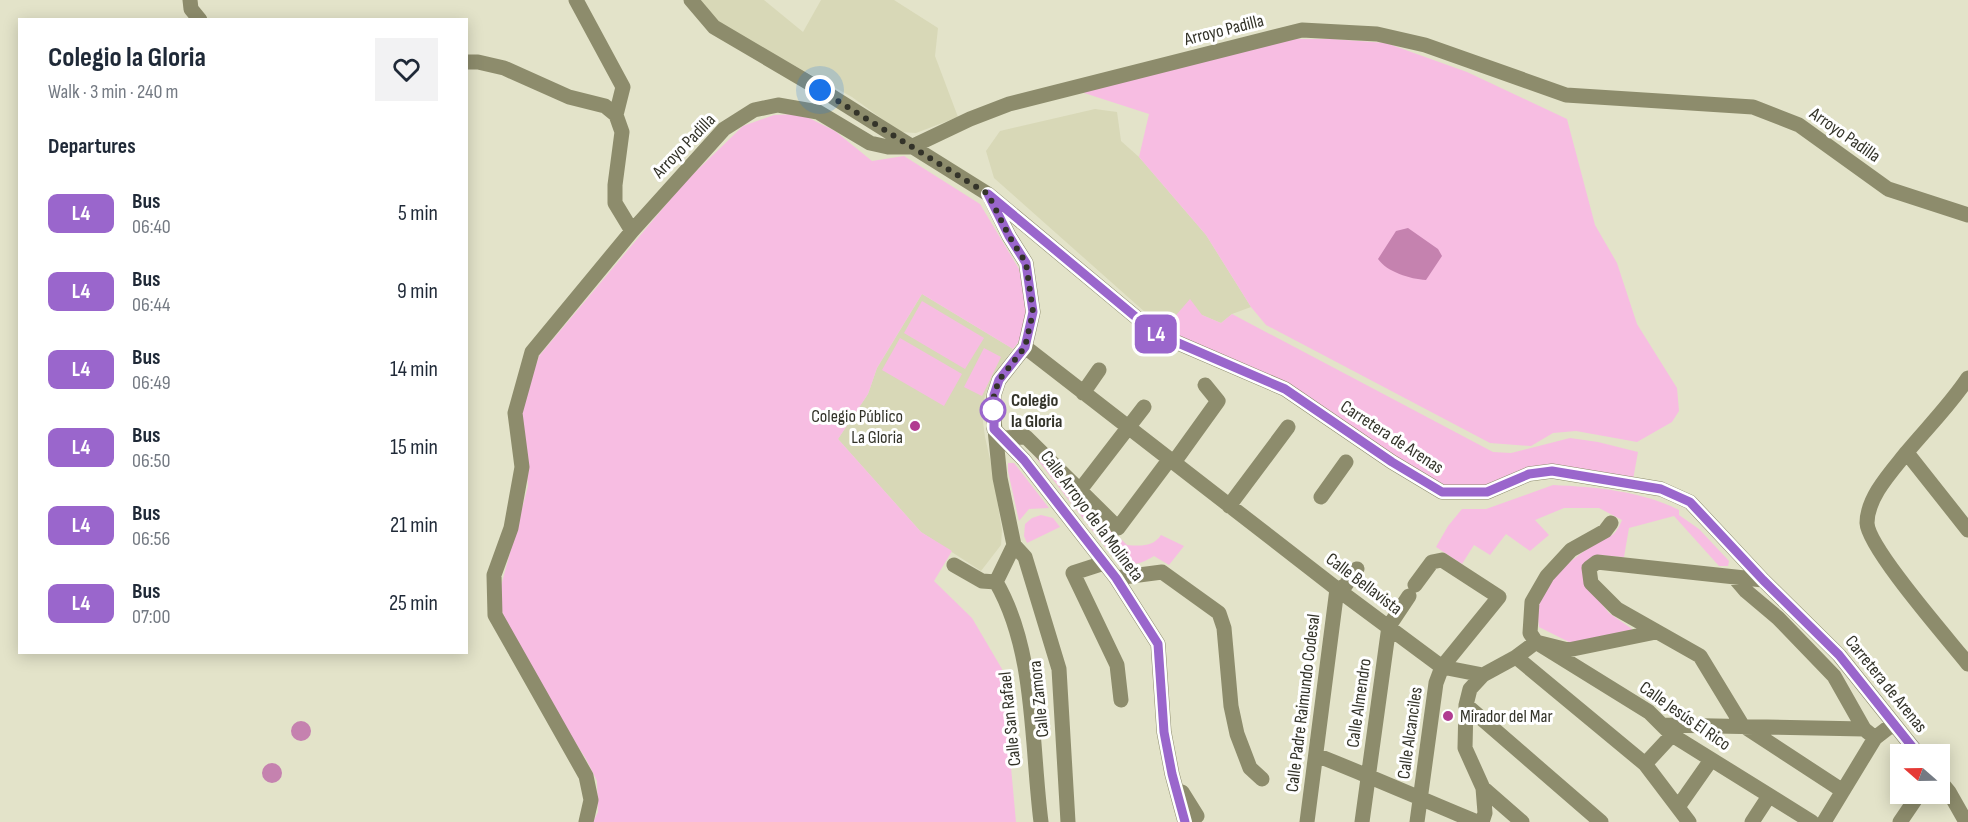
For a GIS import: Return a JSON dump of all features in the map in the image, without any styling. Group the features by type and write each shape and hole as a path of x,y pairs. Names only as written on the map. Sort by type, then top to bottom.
{"street":[{"path":"190,0 191,9 198,18"},
{"path":"576,0 623,87 616,115"},
{"name":"Carretera de Arenas","path":"691,0 714,27 828,94 988,194 1155,333 1285,389 1392,462 1442,492 1487,492 1529,474 1552,471 1661,489 1690,502 1763,580 1839,655 1910,744"},
{"name":"Arroyo Padilla","path":"586,822 591,800 586,776 495,615 494,575 511,528 522,467 515,413 532,352 632,231 724,129 754,110 778,105 818,112 870,143 888,147 911,147 970,119 1009,104 1302,30 1377,34 1425,45 1566,95 1753,106 1799,125 1888,189 1968,215"},
{"path":"468,62 504,68 569,97 605,106 616,115 622,132 615,203 632,231"},
{"path":"988,194 1009,236 1026,263 1033,312 1025,347"},
{"name":"Calle Bellavista","path":"1025,347 1336,589 1442,667 1483,675"},
{"name":"Calle Zamora","path":"1025,347 999,380 994,395 1000,478 1014,545 1025,557 1059,669 1068,822"},
{"path":"1083,393 1099,370"},
{"path":"998,433 1026,437 1118,528 1169,460 1177,458 1218,401 1205,385"},
{"path":"1966,387 1906,453 1883,484 1871,505 1867,525 1887,563 1968,664"},
{"path":"1080,490 1144,407"},
{"path":"1229,506 1288,427"},
{"name":"Calle Arroyo de la Molineta","path":"998,433 1024,460 1104,562 1158,644 1164,732 1172,774 1192,820"},
{"path":"1906,453 1968,530"},
{"path":"1321,497 1346,462"},
{"path":"1611,524 1605,531 1570,550 1547,576 1532,602 1530,633 1536,642 1568,650 1656,632"},
{"path":"954,565 982,581 996,582 1014,545"},
{"name":"Calle Alcanciles","path":"1412,590 1432,562 1442,560 1499,597 1442,667 1436,683 1417,822"},
{"path":"1104,562 1073,573 1117,665 1121,700"},
{"path":"1763,580 1597,562 1589,568 1591,583 1617,609 1700,656 1742,725 1843,791"},
{"path":"1336,589 1345,586 1357,569"},
{"path":"1116,578 1162,572 1219,613 1224,628 1231,706 1237,734 1250,768 1262,779"},
{"path":"1734,577 1746,591 1778,618 1834,676 1870,734"},
{"name":"Calle San Rafael","path":"996,582 1005,598 1028,679 1041,822"},
{"name":"Calle Padre Raimundo Codesal","path":"1307,822 1336,589"},
{"name":"Calle Almendro","path":"1362,822 1389,626 1412,590"},
{"path":"1316,755 1479,822 1485,813 1483,788 1465,748 1466,705 1470,689 1483,675 1516,657 1536,642"},
{"name":"Calle Jesús El Rico","path":"1536,642 1649,712 1667,730 1711,760 1812,822"},
{"path":"1516,657 1645,764 1689,822"},
{"path":"1466,705 1601,822"},
{"path":"1645,764 1667,730 1742,725 1870,734 1893,724"},
{"path":"1824,822 1843,791 1870,734"},
{"path":"1678,807 1711,760"},
{"path":"1483,788 1522,822"},
{"path":"1752,822 1769,795"},
{"path":"1950,795 1966,822"},
{"path":"1900,822 1912,804"}],"shaded area":[{"path":"699,0 764,0 803,32 821,0 894,0 938,28 935,56 958,117 916,133 900,132 852,97 717,23"},
{"path":"1295,39 1386,43 1467,72 1567,119 1595,225 1617,263 1637,324 1677,388 1679,411 1672,422 1637,442 1576,431 1553,433 1531,446 1490,443 1266,325 1251,307 1206,235 1139,157 1149,114 1078,91"},
{"path":"1095,109 1117,112 1121,141 1139,157 1206,235 1251,307 1232,314 1221,323 1202,315 1172,322 1164,329 994,178 986,151 1000,131"},
{"path":"801,114 835,131 872,161 904,156 980,204 1019,269 1027,308 1021,339 1013,349 922,294 877,368 868,394 838,439 921,532 952,551 934,581 972,618 1002,669 1016,822 593,822 598,812 597,781 586,759 524,662 502,612 501,586 528,486 521,410 539,356 685,182 743,126 774,115"},
{"path":"1408,228 1438,249 1442,256 1426,280 1399,274 1387,268 1378,259 1396,231"},
{"name":"Colegio Público La Gloria","path":"922,294 1013,349 993,376 984,399 982,414 985,437 1002,530 1001,545 981,571 921,532 838,439 868,394 877,368"},
{"path":"1190,299 1202,315 1221,323 1232,314 1493,452 1511,453 1570,438 1638,452 1632,485 1552,471 1487,492 1442,492 1285,389 1159,335"},
{"path":"922,301 984,338 965,369 904,333"},
{"path":"900,338 962,374 944,406 882,370"},
{"path":"984,348 1001,357 982,396 964,387"},
{"path":"1027,446 1127,545 1150,544 1161,535 1184,546 1169,565 1154,556 1136,564 1116,561"},
{"path":"1008,463 1014,463 1049,508 1029,509 1019,521"},
{"path":"1553,485 1634,494 1679,510 1679,515 1699,529 1729,561 1728,566 1719,566 1674,516 1629,528 1624,557 1598,555 1584,582 1609,613 1632,629 1630,634 1571,643 1539,627 1538,615 1544,593 1566,566 1597,543 1610,537 1622,520 1599,508 1564,508 1535,520 1549,535 1530,551 1506,534 1490,555 1474,545 1462,564 1436,547 1448,526 1462,509 1486,509"},
{"path":"1041,515 1053,518 1060,527 1027,543 1024,536 1025,524"},
{"path":"297,721 305,721 311,727 311,735 305,741 297,741 291,735 291,727"},
{"path":"268,763 276,763 282,769 282,777 276,783 268,783 262,777 262,769"}],"bus line":[{"name":"L4","path":"1185,822 1164,732 1158,644 1116,578 1024,460 994,429 994,395 999,380 1025,347 1033,312 1026,263 1009,236 988,194 1155,333 1285,389 1392,462 1442,492 1487,492 1529,474 1552,471 1661,489 1690,502 1763,580 1839,655 1910,744"}],"place":[{"name":"Colegio la Gloria","path":"993,410"},
{"name":"Colegio Público La Gloria","path":"915,426"},
{"name":"Mirador del Mar","path":"1448,716"}],"route":[{"path":"820,90 988,194 1009,236 1026,263 1033,312 1025,347 999,380 994,395 993,410"}]}
